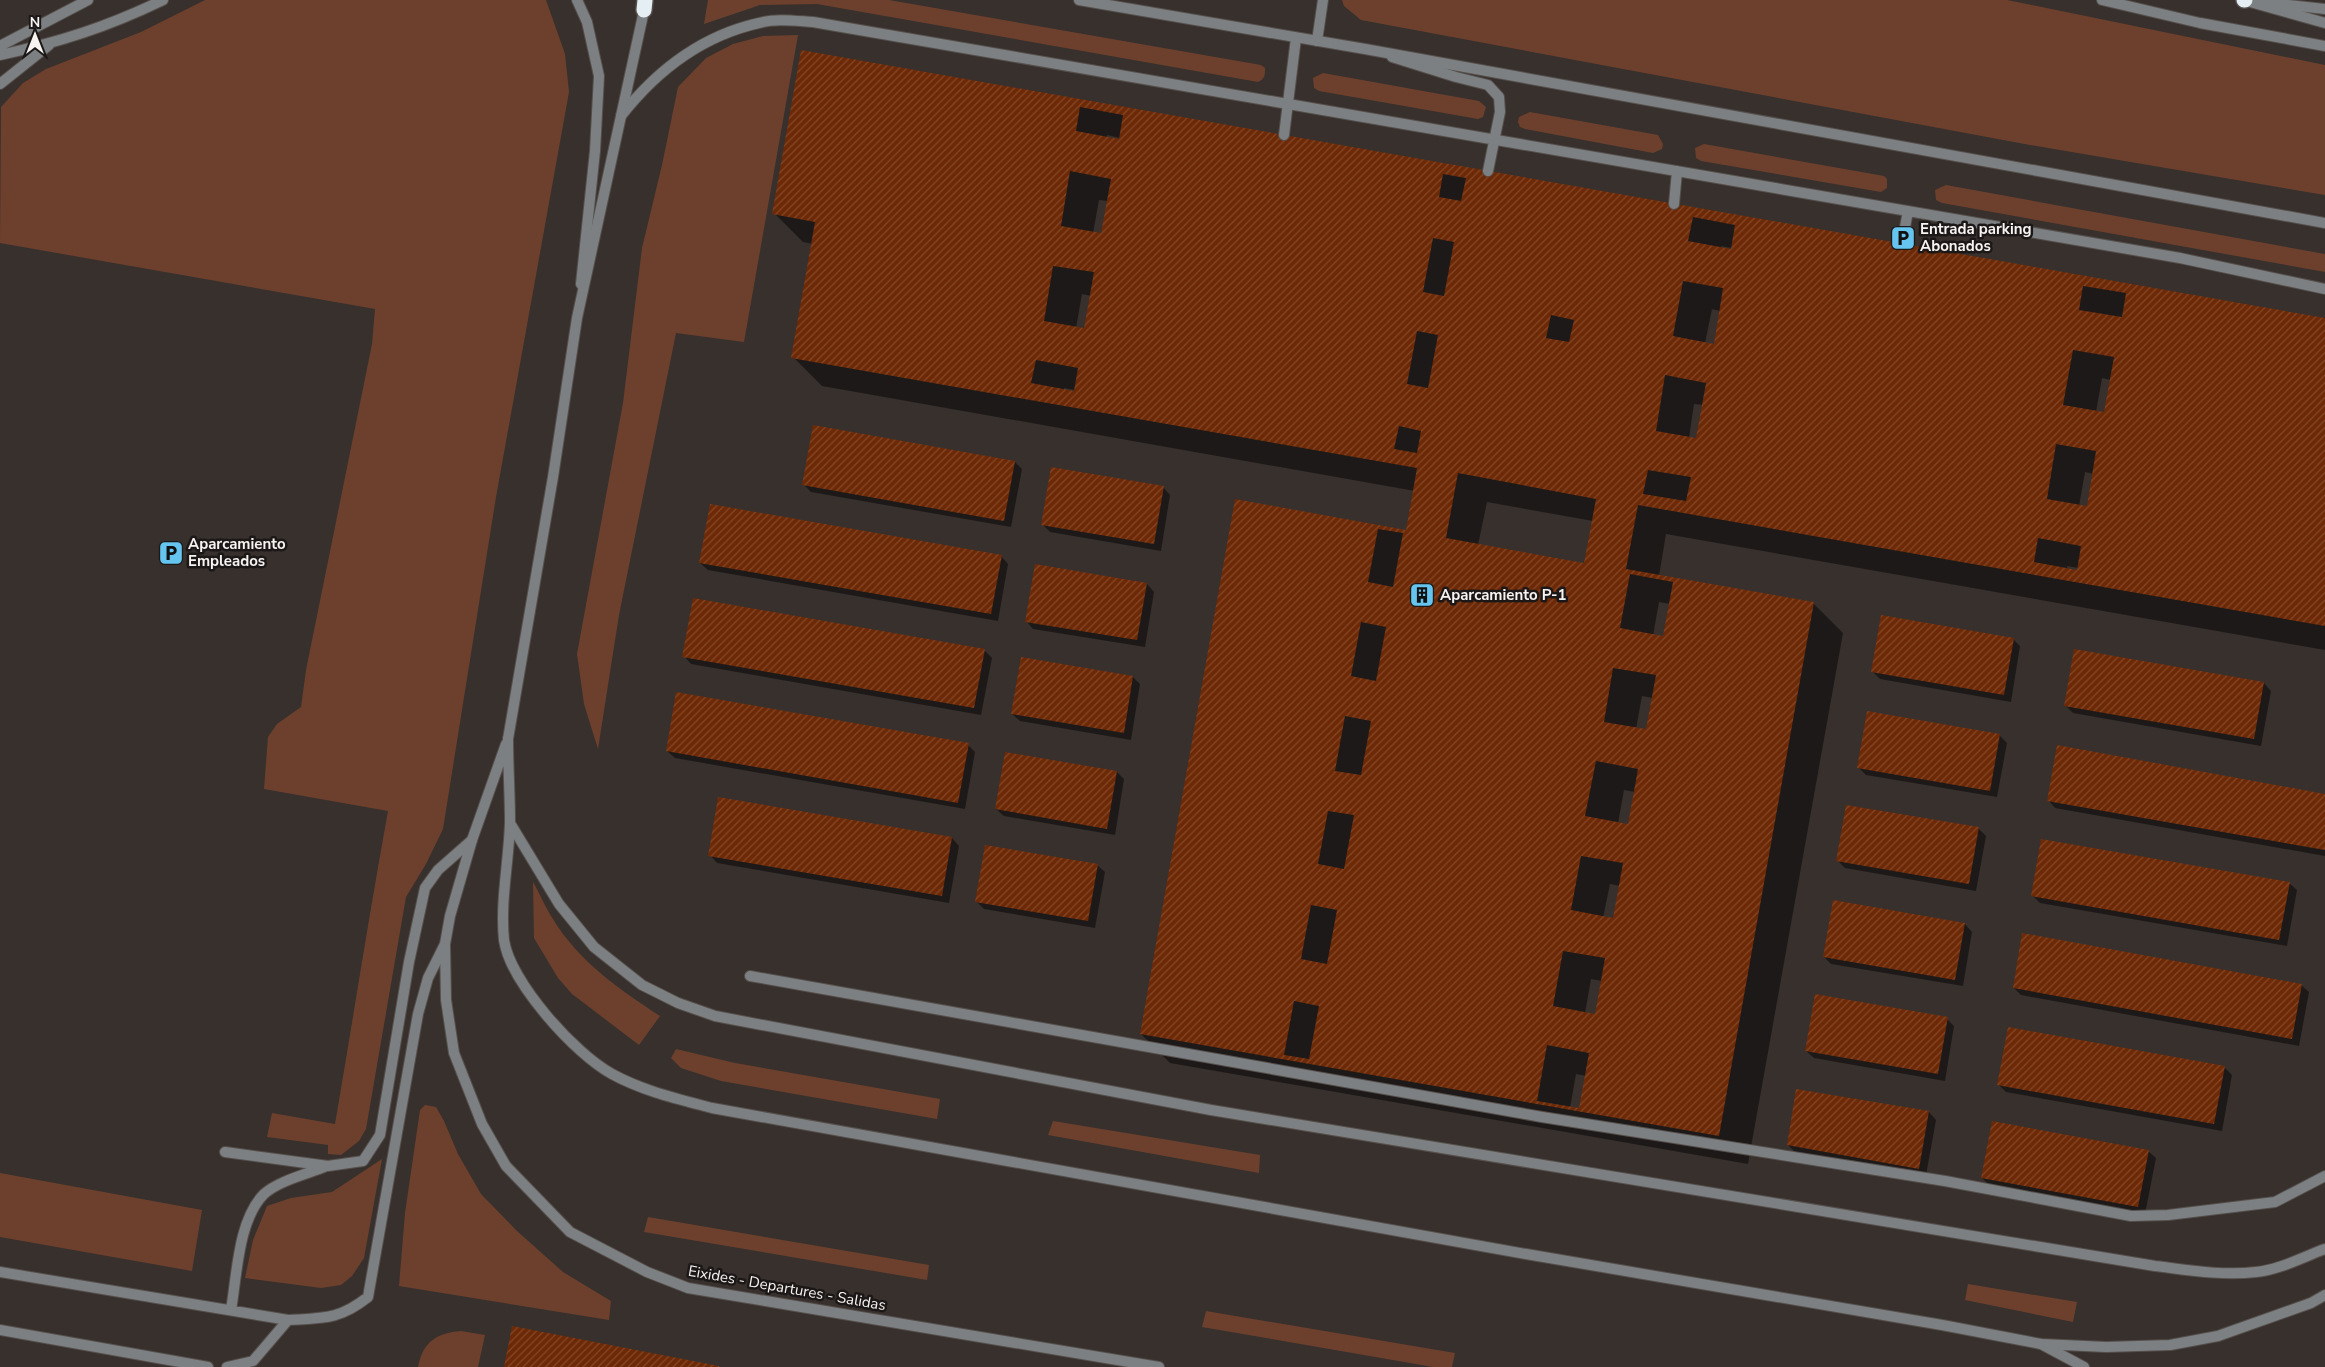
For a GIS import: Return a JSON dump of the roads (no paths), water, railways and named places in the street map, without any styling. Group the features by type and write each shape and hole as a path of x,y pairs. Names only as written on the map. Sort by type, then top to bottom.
{"street":[{"path":"0,46 88,0"},
{"path":"0,56 49,45 115,23 162,0"},
{"path":"577,0 587,22 599,76 595,151 577,318 553,477 508,739 510,823 504,894 504,941 512,966 530,997 582,1050 610,1073 657,1094 712,1108 2041,1344 2106,1347 2170,1345 2218,1336 2311,1303 2325,1295"},
{"path":"1079,0 1366,49 2325,223"},
{"path":"1317,41 1323,0"},
{"path":"2102,0 2200,23 2325,46"},
{"path":"2244,0 2325,10"},
{"path":"2244,0 2325,23"},
{"path":"577,318 645,3"},
{"path":"621,116 656,76 679,58 732,32 760,22 787,20 813,22 2180,258 2325,289"},
{"path":"1284,135 1296,38"},
{"path":"0,84 49,45"},
{"path":"1366,49 1456,78 1488,85 1499,97 1500,112 1488,171"},
{"path":"1674,204 1678,171"},
{"path":"1903,238 1908,211"},
{"name":"Eixides - Departures - Salidas","path":"508,739 472,840 450,916 445,944 444,966 449,1024 454,1053 472,1103 506,1166 570,1232 647,1272 688,1288 1159,1367"},
{"path":"510,823 559,904 594,947 642,985 678,1003 715,1016 1211,1110 2155,1266 2205,1272 2257,1272 2293,1262 2325,1248"},
{"path":"231,1310 241,1246 251,1211 265,1193 285,1182 328,1166 363,1160 380,1135 409,962 425,888 438,870 472,840"},
{"path":"0,1272 288,1320 335,1317 354,1308 368,1297 418,1014 428,978 445,944"},
{"path":"750,976 1542,1117 1945,1181 2130,1216 2168,1215 2275,1202 2325,1176"},
{"path":"225,1152 328,1166"},
{"path":"226,1367 253,1362 288,1320"},
{"path":"0,1330 208,1367"},
{"path":"2041,1344 2084,1367"}],"place":[{"name":"Entrada parking Abonados","path":"1903,238"},
{"name":"Aparcamiento Empleados","path":"171,553"},
{"name":"Aparcamiento P-1","path":"1422,595"}]}
